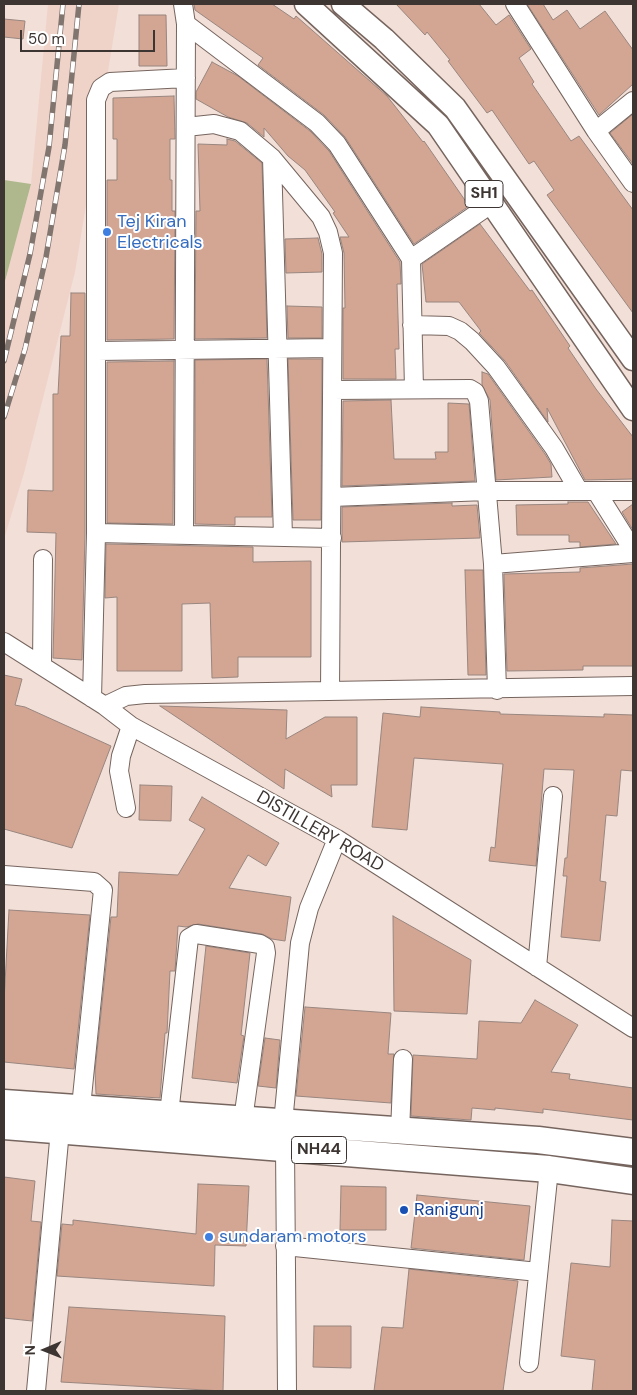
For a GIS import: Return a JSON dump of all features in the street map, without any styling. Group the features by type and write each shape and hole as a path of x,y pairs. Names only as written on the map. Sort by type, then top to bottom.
{"highway":[{"name":"NH44","path":"4,1102 244,1120 284,1135 633,1181"},
{"name":"NH44","path":"4,1126 60,1130 284,1135 400,1132 538,1140 633,1152"}],"main road":[{"name":"SH1","path":"306,4 438,125 633,409"},
{"name":"SH1","path":"342,4 384,39 456,108 633,359"}],"street":[{"path":"183,4 186,24 184,535"},
{"path":"515,4 596,131 633,183"},
{"path":"186,24 317,123 337,144 411,259 414,389"},
{"path":"186,78 110,82 101,88 96,100 98,702 145,694 497,690 633,686"},
{"path":"596,131 633,101"},
{"path":"186,127 214,124 240,131 272,158 321,217 328,232 333,253 330,691"},
{"path":"272,158 283,537"},
{"path":"411,259 491,204"},
{"path":"412,325 449,326 460,331 472,341 496,367 549,440 578,491"},
{"path":"97,351 332,348"},
{"path":"332,390 470,389 476,392 479,401 492,564 497,690"},
{"path":"332,497 486,491 633,490"},
{"path":"492,564 633,552 596,491"},
{"path":"96,533 332,538"},
{"path":"42,666 43,559"},
{"name":"DISTILLERY ROAD","path":"4,642 98,702 131,726 337,838 633,1028"},
{"path":"126,808 119,771 121,756 131,726"},
{"path":"537,967 553,796"},
{"path":"287,1391 284,1135 300,943 309,908 337,838"},
{"path":"4,875 94,882 103,890 81,1107"},
{"path":"169,1114 189,938 196,934 260,944 265,947 266,954 244,1120"},
{"path":"400,1132 403,1059"},
{"path":"36,1391 60,1130"},
{"path":"529,1363 549,1169"},
{"path":"285,1246 538,1272"}],"shaded area":[{"path":"48,4 119,4 75,272 24,473 4,539 4,285 31,184"}],"green space":[{"path":"4,180 31,184 4,285"}],"building":[{"path":"194,4 272,4 294,19 296,16 387,96 424,141 469,206 414,244 345,137 324,115 258,65 263,58 195,10"},
{"path":"396,4 479,4 496,25 509,15 531,49 519,58 534,82 532,84 571,141 579,136 633,210 633,313 547,195 554,190 534,161 529,164 492,110 487,113 448,61 450,60 427,32 425,35"},
{"path":"527,4 543,4 553,20 567,10 580,29 605,11 633,50 633,84 599,115"},
{"path":"139,15 166,15 167,66 139,66"},
{"path":"4,19 25,21 23,39 4,37"},
{"path":"212,62 238,76 310,131 329,151 400,262 401,284 397,284 399,349 395,349 396,379 343,379 344,253 340,237 349,237 333,213 335,212 305,170 288,156 264,128 264,137 247,123 228,117 196,99 196,92"},
{"path":"174,96 175,139 170,139 170,180 172,180 172,211 175,211 174,339 107,340 107,180 117,180 117,139 113,139 113,98"},
{"path":"633,114 633,164 610,133"},
{"path":"227,139 235,141 262,163 267,338 195,339 196,211 200,211 198,144 227,145"},
{"path":"480,224 530,291 532,290 570,346 568,348 596,389 633,437 633,479 585,480 547,408 548,422 505,361 479,333 481,331 459,302 426,302 422,264"},
{"path":"318,238 322,254 322,272 286,273 285,239"},
{"path":"71,293 85,293 85,533 82,660 53,658 56,533 27,532 28,490 53,491 53,394 58,394 61,336 70,336"},
{"path":"287,306 322,307 322,338 288,338"},
{"path":"267,359 272,517 235,517 235,525 195,524 195,360"},
{"path":"288,359 322,359 321,520 293,520"},
{"path":"174,361 173,524 107,523 107,362"},
{"path":"482,372 488,374 545,454 551,464 552,477 496,480 490,400 482,385"},
{"path":"391,400 394,459 436,459 435,452 448,452 448,403 469,404 475,481 342,486 343,401"},
{"path":"568,502 588,502 616,544 580,547 580,542 569,542 569,535 517,535 516,505 568,504"},
{"path":"452,503 452,506 477,505 480,538 342,542 342,507"},
{"path":"633,504 633,530 622,512"},
{"path":"106,544 253,547 253,562 311,561 311,657 238,657 238,677 212,678 210,603 182,604 182,671 117,671 117,597 105,598"},
{"path":"633,564 633,666 583,666 583,670 507,671 504,574 580,572 580,568"},
{"path":"465,570 483,570 486,675 468,675"},
{"path":"4,675 22,679 15,705 25,707 111,746 72,848 4,829"},
{"path":"160,706 287,710 286,739 325,717 357,717 357,785 331,785 332,797 285,769 284,789"},
{"path":"421,707 500,712 500,714 604,717 604,714 633,715 633,771 621,770 617,816 606,815 600,881 606,882 600,941 561,937 567,876 563,876 565,858 567,858 574,770 544,769 536,866 489,861 491,847 495,848 503,764 414,758 407,830 372,827 383,713 420,717"},
{"path":"140,785 172,786 171,821 139,820"},
{"path":"202,797 279,843 266,866 248,855 229,888 291,897 285,941 272,939 262,934 198,924 186,927 178,926 175,971 170,971 167,1033 165,1033 160,1098 96,1094 95,1071 111,917 117,917 119,872 178,875 205,829 189,820"},
{"path":"9,910 90,915 74,1069 4,1062 4,1001"},
{"path":"393,916 471,960 467,1014 394,1011"},
{"path":"206,946 250,953 241,1035 244,1036 237,1083 192,1078"},
{"path":"535,1000 578,1025 551,1072 570,1074 569,1079 633,1088 633,1120 543,1109 543,1113 495,1108 495,1110 472,1108 471,1120 411,1116 413,1055 477,1059 479,1021 521,1023"},
{"path":"305,1007 391,1013 388,1054 394,1054 391,1103 296,1096"},
{"path":"265,1038 280,1040 276,1088 258,1086"},
{"path":"4,1177 35,1181 31,1221 41,1222 32,1321 4,1318"},
{"path":"198,1184 249,1186 246,1246 215,1245 214,1286 57,1276 62,1224 73,1225 73,1220 196,1234"},
{"path":"341,1186 386,1187 386,1230 340,1230"},
{"path":"417,1195 530,1206 524,1260 411,1248"},
{"path":"612,1220 633,1221 633,1391 592,1391 595,1360 561,1356 571,1263 610,1267"},
{"path":"409,1269 518,1281 503,1391 374,1391 382,1327 403,1328"},
{"path":"69,1307 225,1316 223,1391 61,1382"},
{"path":"314,1326 351,1326 351,1368 313,1367"}],"railway":[{"path":"4,361 30,254 49,147 63,4"},
{"path":"4,417 25,349 46,257 65,145 79,4"}],"place":[{"name":"Tej Kiran Electricals","path":"107,232"},
{"name":"Ranigunj","path":"404,1210"},
{"name":"sundaram motors","path":"209,1237"}]}
